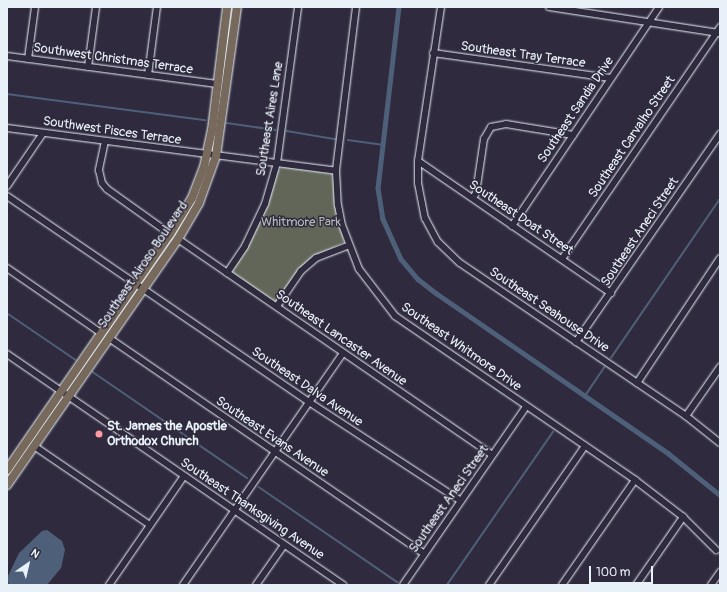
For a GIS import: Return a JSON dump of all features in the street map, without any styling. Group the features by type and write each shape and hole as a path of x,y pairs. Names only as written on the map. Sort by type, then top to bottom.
{"main road":[{"name":"Southeast Airoso Boulevard","path":"7,485 109,338 192,198 213,155 217,84 227,7"},
{"name":"Southeast Airoso Boulevard","path":"7,470 101,333 178,239 199,203 213,155 237,7"},
{"path":"221,55 230,56"}],"street":[{"path":"28,59 35,7"},
{"path":"88,67 96,7"},
{"path":"148,75 157,7"},
{"name":"Southeast Aires Lane","path":"227,273 245,246 265,204 277,163 298,7"},
{"name":"Southeast Whitmore Drive","path":"356,7 336,171 338,205 348,246 359,269 395,316 526,407 635,480 683,517 716,550"},
{"name":"Southeast Seahouse Drive","path":"441,7 418,161 418,195 425,218 438,242 460,263 686,416 720,443"},
{"path":"549,7 719,31"},
{"name":"Southeast Sandia Drive","path":"512,226 610,78 660,7"},
{"name":"Southeast Carvalho Street","path":"562,259 719,31"},
{"name":"Southeast Tray Terrace","path":"433,53 610,78"},
{"name":"Southwest Christmas Terrace","path":"7,56 217,84"},
{"path":"473,198 476,193 484,139 488,130 502,124 573,135"},
{"name":"Southwest Pisces Terrace","path":"7,128 336,171"},
{"path":"7,186 43,133"},
{"name":"Southeast Aneci Street","path":"576,342 720,134"},
{"path":"105,141 99,170 102,183 107,189 170,234"},
{"name":"Southeast Doat Street","path":"418,161 611,293"},
{"name":"Southeast Dalva Avenue","path":"7,196 309,402 460,502"},
{"name":"Southeast Lancaster Avenue","path":"178,239 492,455"},
{"path":"277,306 306,266 316,258 348,246"},
{"path":"637,383 720,258"},
{"path":"7,268 101,333"},
{"name":"Southeast Evans Avenue","path":"109,338 424,554"},
{"path":"183,585 343,353"},
{"name":"Southeast Thanksgiving Avenue","path":"7,354 343,585"},
{"path":"686,416 720,367"},
{"name":"Southeast Aneci Street","path":"403,585 526,407"},
{"path":"34,446 150,525"},
{"path":"489,585 585,446"},
{"path":"109,585 184,476"},
{"path":"562,585 635,480"},
{"path":"636,585 683,517"},
{"path":"256,585 284,545"},
{"path":"711,585 720,572"},
{"path":"330,585 334,579"}],"green space":[{"name":"Whitmore Park","path":"283,166 332,174 344,242 314,257 276,302 234,276 233,271 277,172"}],"water":[{"path":"47,530 62,541 65,550 61,568 47,585 9,585 7,578 19,553 42,531"}],"waterway":[{"path":"399,7 378,188 383,219 401,259 418,279 436,293 668,453 720,495"},
{"path":"7,94 205,120"},
{"path":"227,123 276,130"},
{"path":"287,131 335,139"},
{"path":"348,140 382,145"},
{"path":"611,358 720,199"},
{"path":"7,313 76,360"},
{"path":"585,396 604,368"},
{"path":"93,372 247,478"},
{"path":"447,585 553,432"},
{"path":"259,487 397,582"}],"place":[{"name":"St. James the Apostle Orthodox Church","path":"99,434"}]}
